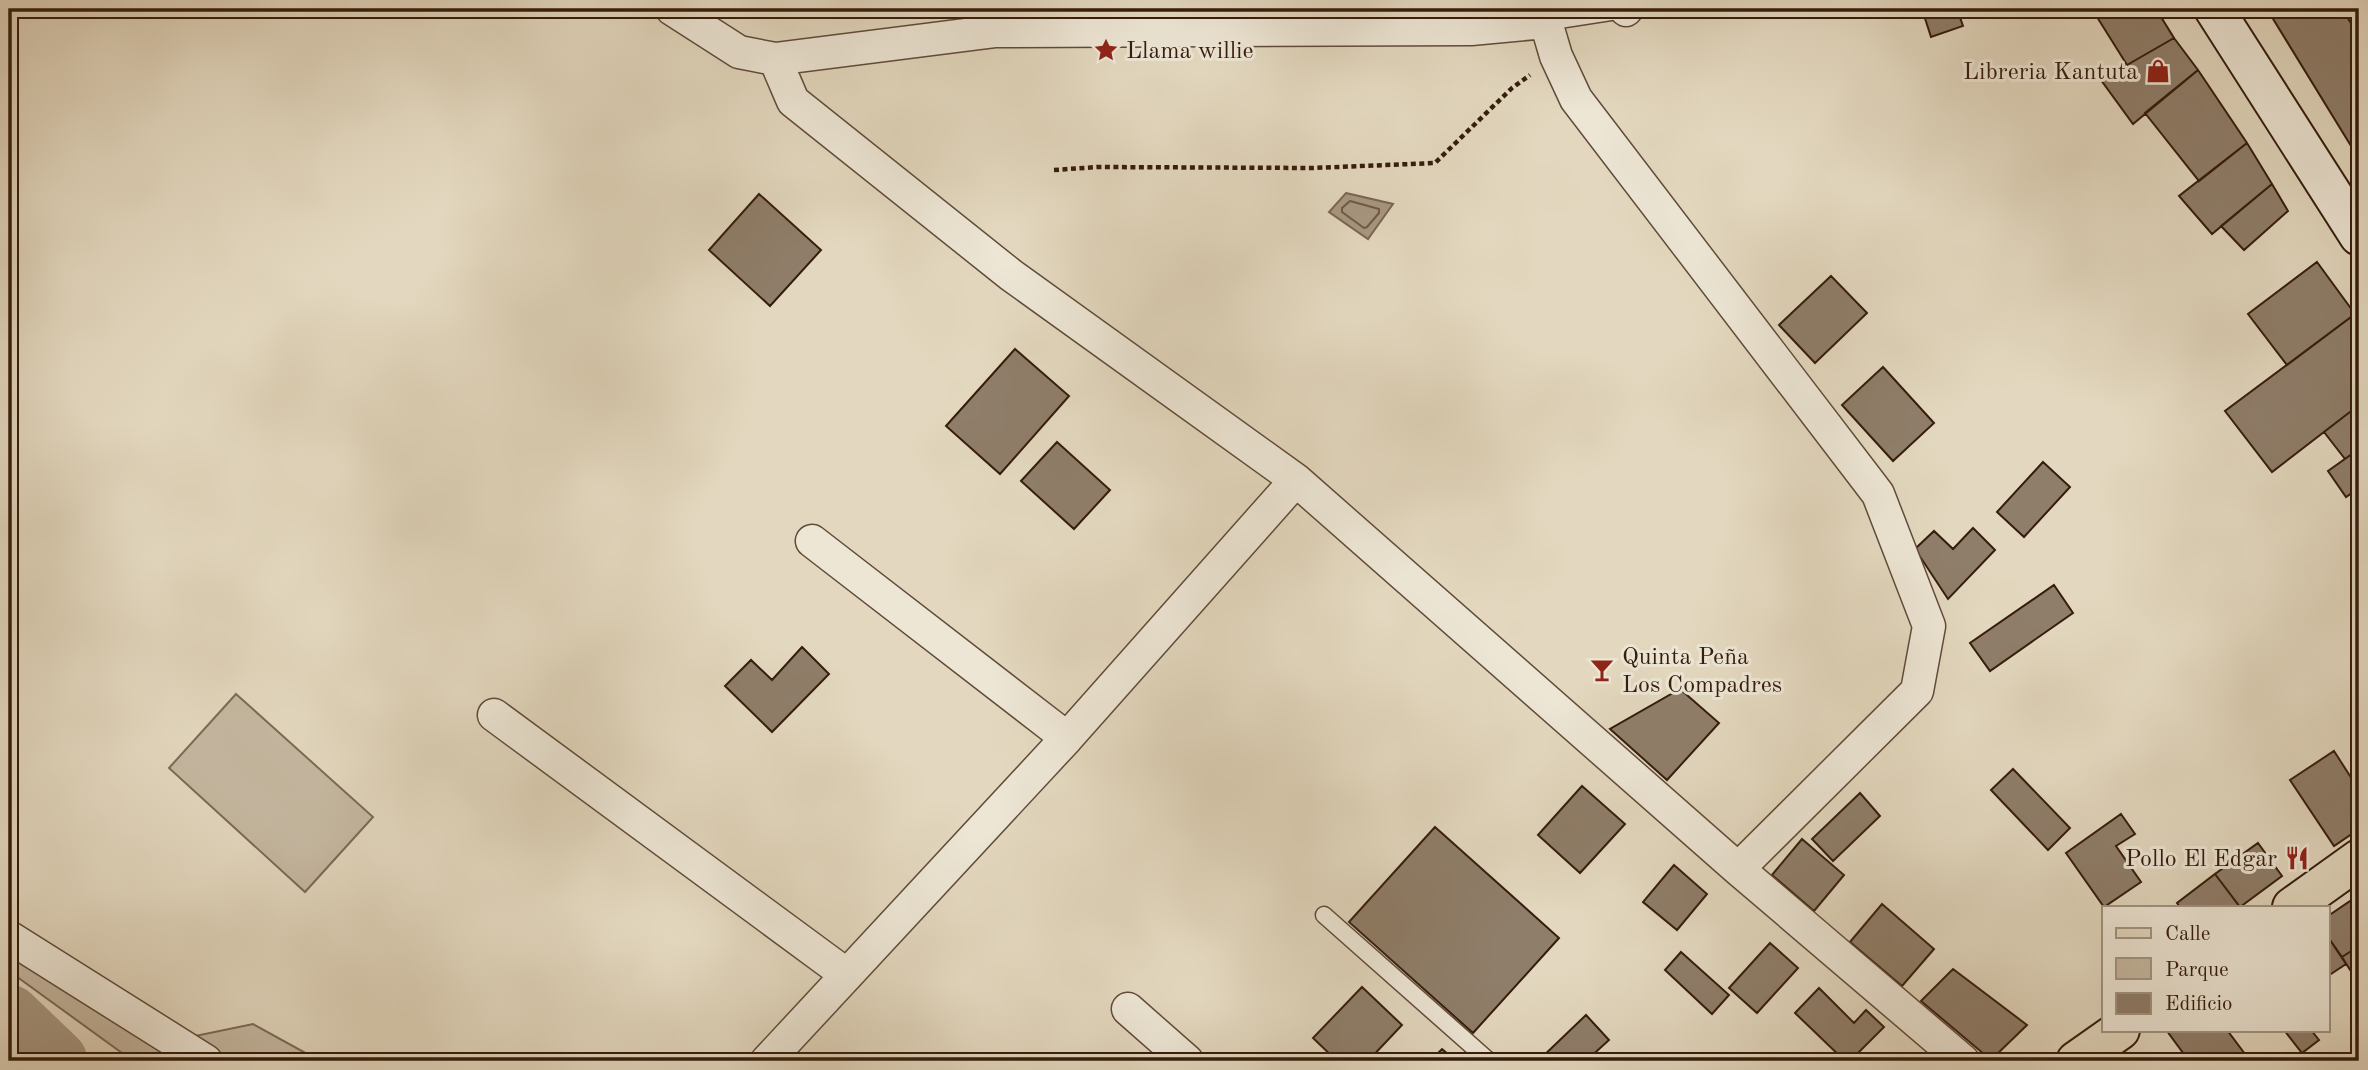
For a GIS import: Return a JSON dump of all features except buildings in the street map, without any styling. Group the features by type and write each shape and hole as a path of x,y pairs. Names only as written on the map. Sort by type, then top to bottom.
{"main road":[{"path":"2214,9 2359,236"},
{"path":"2293,906 2359,859"},
{"path":"2076,1061 2116,1032"}],"street":[{"path":"672,9 739,52 775,59 996,31 1471,29 1546,22 1556,56 1576,99 1878,494 1929,626 1917,691 1738,869"},
{"path":"775,59 793,101 1011,275 1296,480 1738,869 1963,1061"},
{"path":"767,1061 1067,738 1296,480"},
{"path":"812,541 1067,738"},
{"path":"494,715 847,975"},
{"path":"9,937 205,1061"},
{"path":"1128,1009 1187,1061"}],"lane":[{"path":"1546,22 1628,9"},
{"path":"1324,915 1489,1061"}],"path":[{"path":"1054,170 1098,167 1313,168 1435,163 1512,88 1556,56"}],"green space":[{"path":"236,694 373,817 305,892 169,768"},
{"path":"9,951 152,1045 253,1024 320,1061 133,1061 9,971"}],"water":[{"path":"1346,193 1393,204 1368,239 1329,212"}],"waterway":[{"path":"9,1016 56,1061"}],"place":[{"name":"Llama willie","path":"1106,50"},
{"name":"Libreria Kantuta","path":"2158,71"},
{"name":"Quinta Peña Los Compadres","path":"1602,670"},
{"name":"Pollo El Edgar","path":"2297,858"}]}
